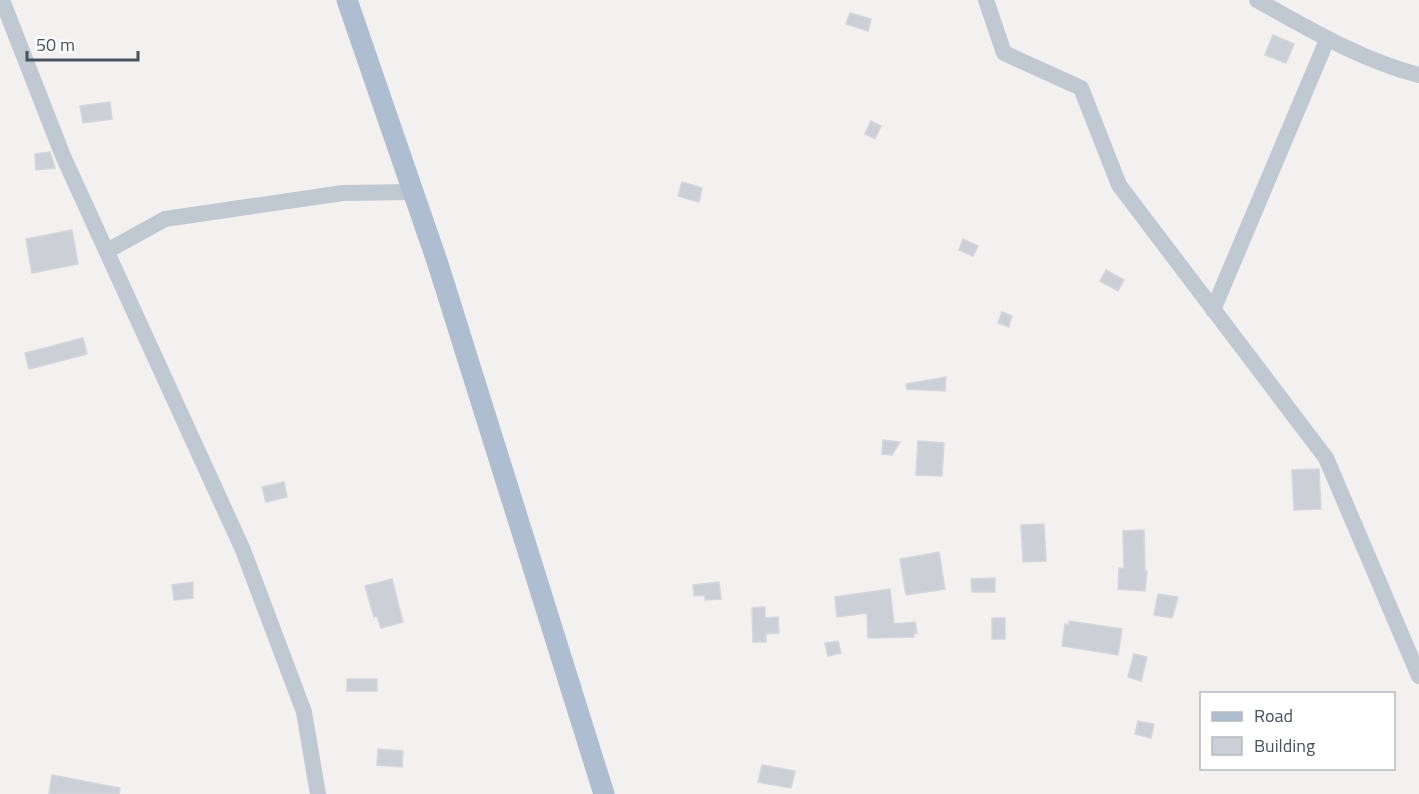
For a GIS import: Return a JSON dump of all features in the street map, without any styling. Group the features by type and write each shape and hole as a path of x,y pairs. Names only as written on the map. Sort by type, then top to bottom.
{"main road":[{"path":"347,0 445,287 604,794"}],"lane":[{"path":"2,0 63,156 243,550 304,712 318,794"},
{"path":"986,0 1004,53 1081,88 1119,185 1326,458 1419,676"},
{"path":"1257,0 1327,40 1419,75"},
{"path":"1213,310 1327,40"},
{"path":"107,251 165,219 342,193 413,192"}],"building":[{"path":"850,13 871,19 868,31 846,24"},
{"path":"1273,35 1294,44 1286,63 1265,55"},
{"path":"110,102 112,119 83,123 80,106"},
{"path":"871,121 881,126 875,139 865,134"},
{"path":"50,152 55,168 36,170 35,154"},
{"path":"682,182 702,188 699,202 678,196"},
{"path":"72,230 78,264 32,273 26,239"},
{"path":"963,239 978,246 973,256 959,250"},
{"path":"1106,270 1124,280 1118,291 1100,281"},
{"path":"1002,312 1012,316 1009,327 998,323"},
{"path":"83,338 87,354 29,369 25,353"},
{"path":"946,377 945,391 907,389 906,384"},
{"path":"883,440 900,442 892,455 882,454"},
{"path":"918,441 944,443 942,476 916,475"},
{"path":"1319,469 1321,509 1294,510 1292,470"},
{"path":"284,482 287,497 266,502 262,487"},
{"path":"1044,524 1046,561 1023,562 1021,525"},
{"path":"1144,530 1145,571 1147,571 1145,591 1118,589 1119,568 1124,569 1123,531"},
{"path":"939,552 945,589 906,595 900,559"},
{"path":"995,578 995,592 972,592 971,579"},
{"path":"392,579 403,622 381,628 377,616 374,617 365,586"},
{"path":"193,582 193,598 174,600 172,585"},
{"path":"719,582 721,599 705,600 705,595 694,596 693,585"},
{"path":"890,589 894,624 915,622 917,633 914,633 914,637 868,638 867,613 837,617 835,597"},
{"path":"1158,594 1178,597 1172,618 1154,615"},
{"path":"765,607 765,618 778,617 779,633 766,634 766,642 753,642 752,608"},
{"path":"992,618 1005,618 1005,639 992,639"},
{"path":"1069,621 1122,629 1118,655 1062,646 1065,624 1069,625"},
{"path":"838,641 841,653 828,656 825,643"},
{"path":"1134,654 1147,657 1141,681 1128,677"},
{"path":"347,679 377,679 377,691 347,691"},
{"path":"1138,721 1154,724 1151,738 1135,734"},
{"path":"378,749 403,751 402,767 377,765"},
{"path":"762,765 795,771 791,788 758,782"},
{"path":"52,775 120,788 119,794 49,794"}]}
